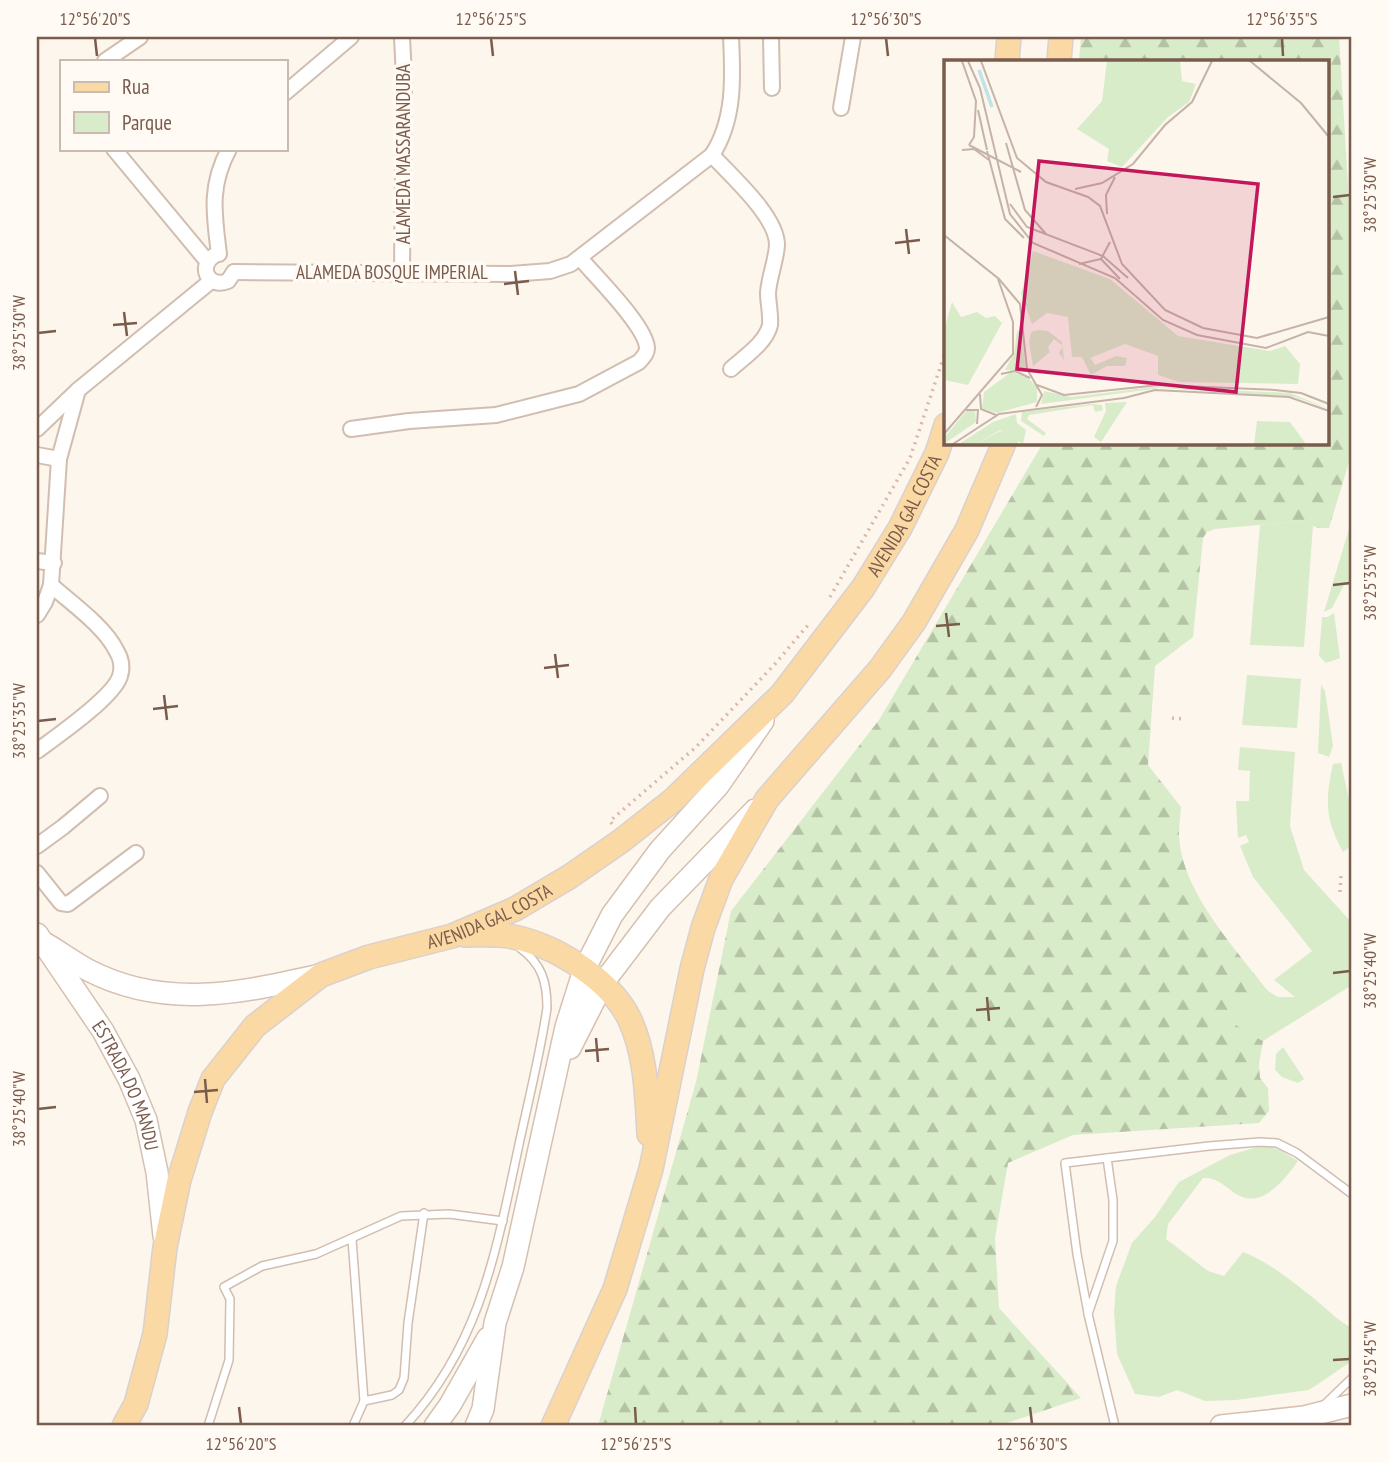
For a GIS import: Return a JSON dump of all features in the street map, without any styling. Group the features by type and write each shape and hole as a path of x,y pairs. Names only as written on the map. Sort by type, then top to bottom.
{"main road":[{"path":"1007,60 1009,37"},
{"path":"1059,60 1061,37"},
{"name":"AVENIDA GAL COSTA","path":"131,1421 155,1334 164,1247 179,1180 200,1112 214,1079 256,1026 321,975 369,957 452,936 515,909 569,877 673,800 782,694 863,588 900,528 937,453 944,431"},
{"path":"555,1079 603,983 660,908 766,799 880,669 914,622 967,530 1004,444"},
{"path":"476,1426 482,1409 495,1324 513,1267 566,1027 584,970 612,915 660,850 718,786 782,694"},
{"path":"553,1426 615,1289 651,1169 692,968 703,928 721,879 766,799"},
{"path":"452,936 509,936 546,947 603,983 629,1018 637,1041 647,1097 651,1169"},
{"name":"ESTRADA DO MANDU","path":"40,938 88,970 141,990 176,995 206,996 261,989 321,975"},
{"name":"ESTRADA DO MANDU","path":"40,938 103,1031 129,1079 146,1120 157,1172 164,1247"},
{"path":"435,1426 450,1405 495,1324"},
{"path":"1221,1426 1314,1415 1352,1405"}],"street":[{"path":"106,60 140,37"},
{"path":"287,91 351,37"},
{"name":"ALAMEDA MASSARANDUBA","path":"402,37 402,272"},
{"name":"ALAMEDA BOSQUE IMPERIAL","path":"37,429 78,390 211,281 216,284 228,281 234,272 529,273 550,271 580,258 712,155 721,141 730,111 730,37"},
{"path":"771,37 772,88"},
{"path":"841,108 853,37"},
{"path":"115,150 213,258 229,258 234,272"},
{"path":"211,281 205,272 213,258 213,201 219,166 228,150"},
{"path":"712,155 748,193 776,235 777,248 768,292 769,327 764,338 731,369"},
{"path":"351,429 409,421 496,415 579,394 639,362 646,355 647,345 640,329 580,258"},
{"path":"37,615 51,585 59,459 78,390"},
{"path":"37,455 59,459"},
{"path":"37,561 54,563"},
{"path":"37,751 86,714 117,684 122,665 116,648 93,622 51,585"},
{"path":"37,846 100,796"},
{"path":"37,873 61,902 68,904 136,853"}],"lane":[{"path":"405,1426 452,1363 473,1322 487,1285 544,1026 547,994 546,980 540,967 528,953 497,936"},
{"path":"1115,1426 1088,1314 1065,1163 1209,1146 1277,1143 1297,1153 1352,1194"},
{"path":"1088,1314 1113,1241 1113,1200 1107,1158"},
{"path":"364,1401 392,1395 399,1390 404,1378 408,1323 424,1213"},
{"path":"208,1426 229,1360 230,1299 224,1287 262,1266 316,1254 401,1216 449,1214 503,1221"},
{"path":"352,1239 364,1401 354,1426"},
{"path":"1314,1415 1352,1378"}],"path":[{"path":"1172,718 1186,719"},
{"path":"1340,875 1340,892"}],"green space":[{"path":"1081,37 1339,37 1352,252 1352,440 1349,462 1329,528 1318,528 1301,521 1215,529 1207,532 1203,538 1193,637 1155,666 1148,765 1181,807 1179,835 1182,856 1199,898 1226,938 1268,991 1225,1018 1263,1041 1259,1064 1260,1078 1268,1088 1269,1111 1259,1123 1073,1135 1008,1163 995,1238 999,1308 1081,1398 998,1426 598,1426 696,1082 731,911 879,720 1042,444 1330,444 1330,60 1079,60"},
{"path":"1352,519 1352,586 1344,585 1332,608 1324,612"},
{"path":"1301,521 1313,525 1304,647 1250,645 1260,525"},
{"path":"1334,613 1340,658 1326,663 1319,656 1322,617"},
{"path":"1247,675 1301,679 1297,728 1242,725"},
{"path":"1321,685 1325,691 1333,746 1329,757 1318,753"},
{"path":"1240,747 1295,752 1290,826 1304,870 1352,923 1352,985 1263,1041 1224,1018 1268,991 1278,997 1295,997 1274,980 1312,951 1253,877 1240,846 1249,842 1246,835 1238,838 1236,801 1249,801 1250,771 1238,770"},
{"path":"1341,763 1352,813 1352,845 1343,852 1328,809 1333,764"},
{"path":"1283,1047 1304,1079 1298,1083 1282,1077 1275,1070 1276,1054"},
{"path":"1264,1145 1280,1150 1298,1161 1280,1184 1264,1195 1246,1198 1217,1181 1203,1178 1168,1224 1166,1239 1208,1271 1224,1276 1243,1252 1272,1267 1352,1328 1352,1361 1309,1390 1236,1400 1205,1401 1177,1390 1159,1397 1135,1394 1117,1354 1114,1312 1116,1286 1132,1243 1155,1217 1179,1182 1230,1155"}]}
